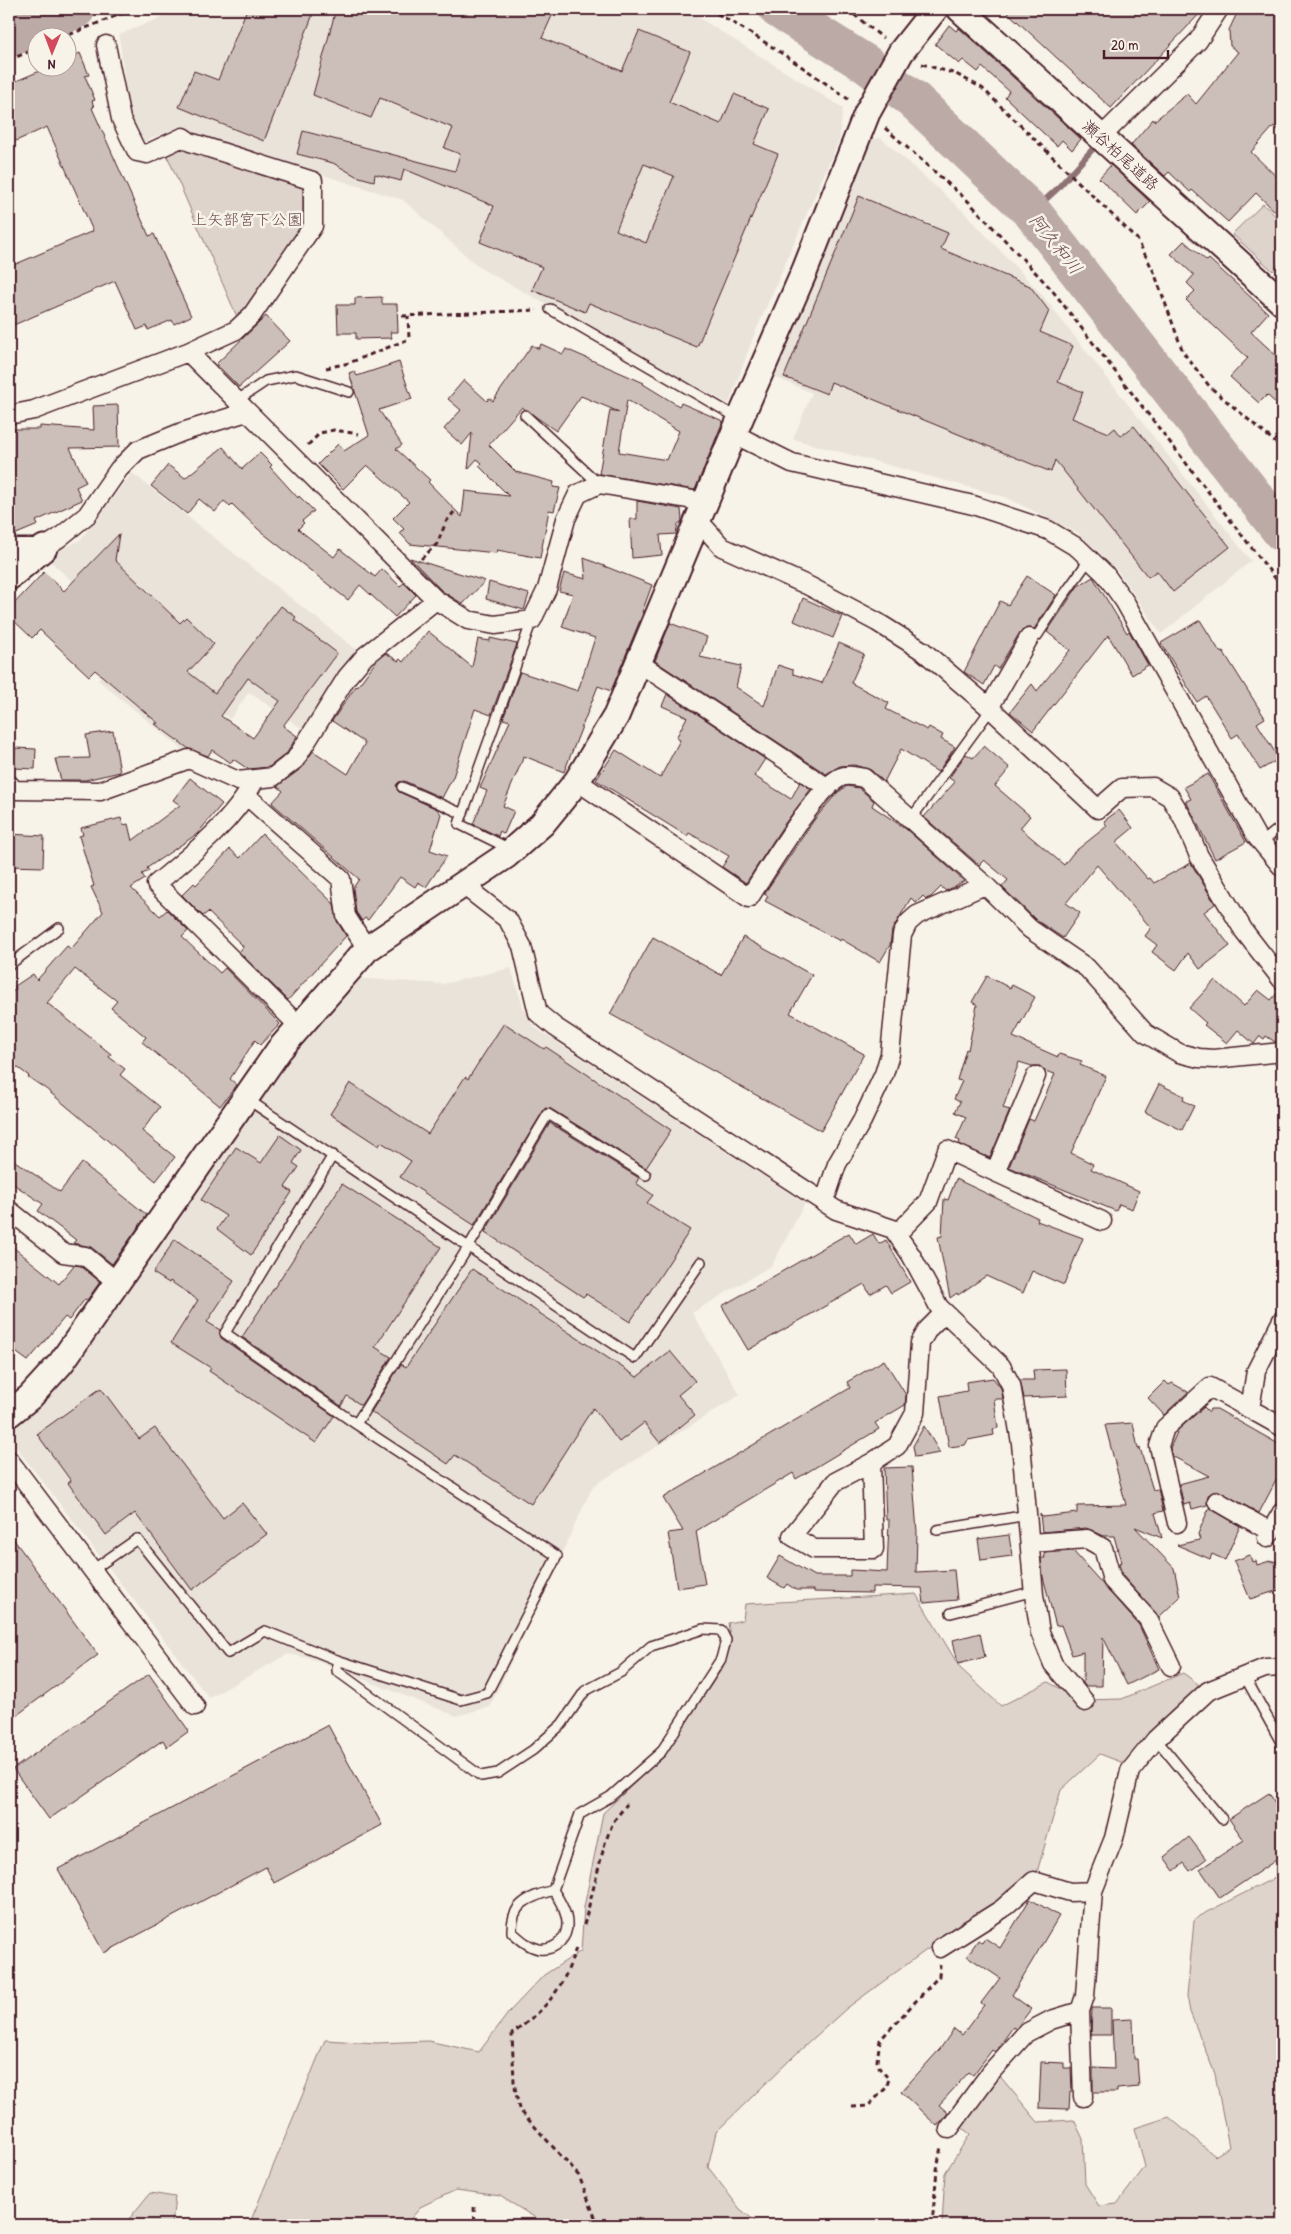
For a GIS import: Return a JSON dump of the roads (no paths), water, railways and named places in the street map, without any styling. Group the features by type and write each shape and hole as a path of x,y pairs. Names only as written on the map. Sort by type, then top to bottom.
{"street":[{"path":"9,1414 30,1396 61,1363 278,1050 367,949 512,850 542,824 577,781 616,716 805,270 870,107 897,58 935,9"},
{"name":"瀬谷柏尾道路","path":"960,9 1282,302"},
{"path":"1101,137 1198,41 1220,9"},
{"path":"9,415 34,410 188,352 236,330 252,315 313,226 313,181 190,142 183,137 146,154 137,152 121,119 106,45"},
{"path":"188,352 436,600 468,620 495,625 532,620 547,588 566,519 578,494 599,484 701,513"},
{"path":"9,577 87,515 119,469 138,450 242,406"},
{"path":"737,427 792,463 973,505 1048,530 1078,548 1105,574 1125,602 1261,843 1282,867"},
{"path":"701,513 706,529 722,547 809,586 885,626 923,651 990,708 1098,809 1122,788 1153,787 1170,797 1183,818 1199,856 1244,931 1282,980"},
{"path":"9,548 44,548"},
{"path":"9,784 14,790 100,791 189,759 238,781 272,777 295,760 313,734 347,676 365,656 436,600"},
{"path":"990,708 1029,638"},
{"path":"639,663 828,788"},
{"path":"577,781 749,898 814,801 841,777 864,778 984,885 1030,929 1087,968 1145,1033 1179,1053 1214,1059 1282,1052"},
{"path":"255,780 247,796 198,849 156,884 299,1026"},
{"path":"247,796 341,879 346,916 367,949"},
{"path":"463,885 508,920 522,946 538,1013 555,1027 824,1203 836,1210 893,1229 911,1255 939,1308 1001,1366 1010,1385 1021,1443 1029,1515 1034,1591 1040,1632 1052,1664 1085,1702"},
{"path":"824,1203 837,1164 862,1121 890,1054 902,935 908,923 917,915 984,885"},
{"path":"995,1172 1036,1076"},
{"path":"897,1234 928,1202 947,1150 1102,1221"},
{"path":"9,1210 63,1253 85,1256 117,1282"},
{"path":"871,1463 874,1549 814,1549 792,1536 835,1482 871,1463 897,1446 915,1413 920,1343 928,1329 944,1313"},
{"path":"1250,1409 1256,1371 1282,1320"},
{"path":"1177,1523 1159,1446 1165,1428 1210,1387 1282,1427"},
{"path":"9,1460 91,1571 196,1706"},
{"path":"1217,1501 1269,1535 1282,1512"},
{"path":"1031,1543 1087,1539 1103,1548 1112,1580 1148,1618 1171,1666"},
{"path":"1083,2097 1080,2011 1086,1996 1092,1890 1114,1838 1130,1771 1156,1739 1208,1692 1244,1675 1265,1668 1282,1667"},
{"path":"940,1948 1002,1909 1034,1881 1070,1892 1092,1890"},
{"path":"949,2129 991,2072 1026,2033 1051,2020 1080,2011"}],"lane":[{"path":"550,309 737,427"},
{"path":"242,406 266,381 296,375 350,392"},
{"path":"525,414 599,484"},
{"path":"1029,638 1032,635 1037,636 1089,560"},
{"path":"512,850 459,824 532,620"},
{"path":"911,819 990,708"},
{"path":"402,787 463,814"},
{"path":"1261,843 1282,826"},
{"path":"9,965 59,928"},
{"path":"245,1098 635,1358 701,1262"},
{"path":"356,1424 469,1246 548,1114 646,1175"},
{"path":"91,1571 137,1539 228,1653 266,1631 337,1660 461,1700 487,1693 558,1556 356,1424 225,1333 333,1155"},
{"path":"937,1530 1029,1515"},
{"path":"952,1613 1034,1591"},
{"path":"337,1660 337,1671 481,1776 498,1773 533,1750 562,1724 585,1691 621,1672 651,1646 703,1629 721,1630 726,1640 721,1659 661,1752 610,1797 580,1814 552,1890"},
{"path":"1244,1675 1282,1744"},
{"path":"1156,1739 1222,1820"},
{"path":"552,1890 561,1903 568,1920 565,1937 554,1948 539,1949 526,1944 512,1932 512,1918 519,1905 534,1896 552,1890"}],"waterway":[{"path":"9,38 76,9"},
{"name":"阿久和川","path":"778,9 866,64 914,100 1032,212 1282,532"},
{"path":"1032,212 1057,189 1099,142"}],"park label":[{"name":"上矢部宮下公園","path":"247,219"}]}
